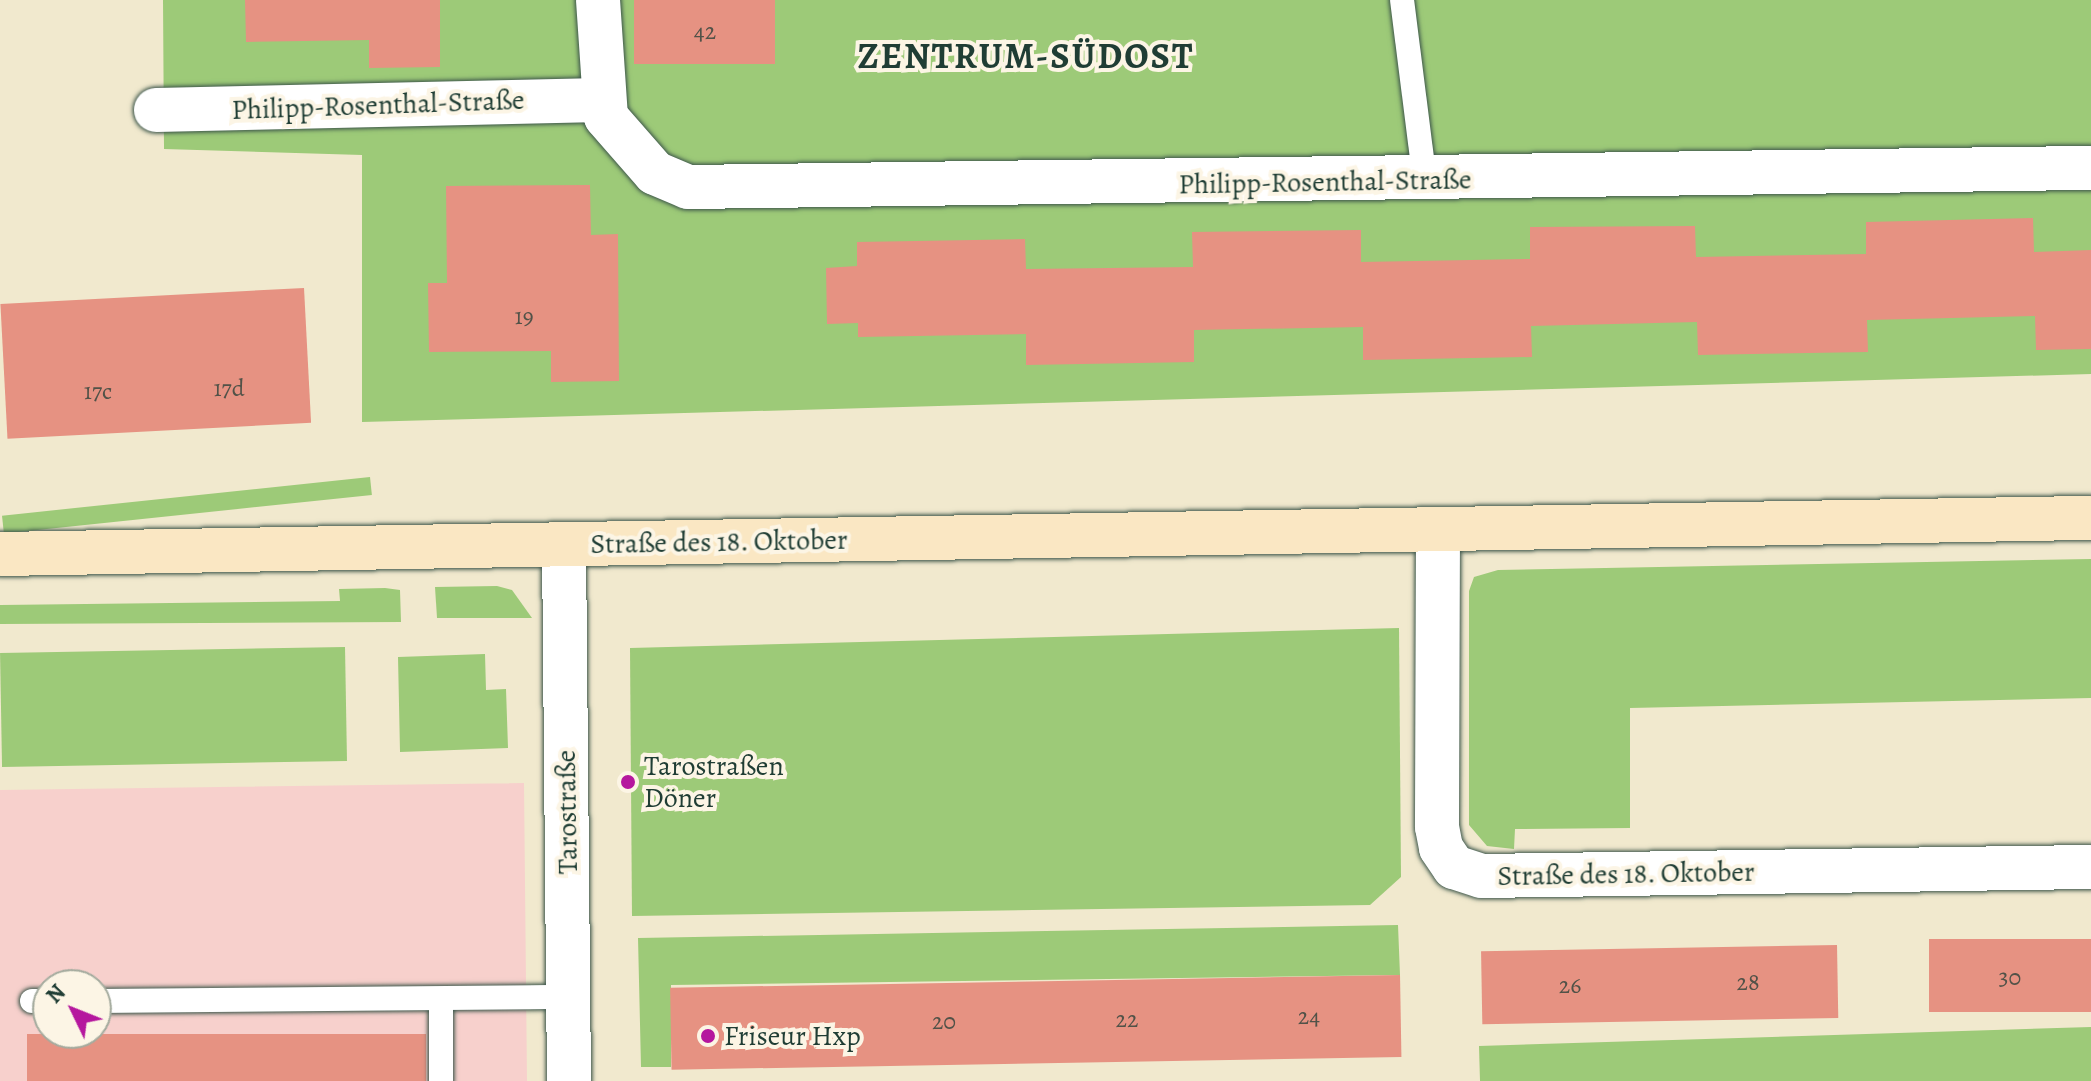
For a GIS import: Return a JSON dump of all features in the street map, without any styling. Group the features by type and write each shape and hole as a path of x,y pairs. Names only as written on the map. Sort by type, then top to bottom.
{"main road":[{"name":"Straße des 18. Oktober","path":"0,554 2091,518"}],"street":[{"name":"Philipp-Rosenthal-Straße","path":"598,0 601,100 625,145 655,173 688,187 1425,181 2091,168"},
{"name":"Philipp-Rosenthal-Straße","path":"156,110 601,100"},
{"name":"Straße des 18. Oktober","path":"1438,531 1437,827 1441,848 1454,867 1482,876 2091,867"},
{"name":"Tarostraße","path":"564,544 569,1081"}],"lane":[{"path":"1402,0 1425,181"},
{"path":"112,1001 569,997"},
{"path":"441,999 441,1081"}],"shaded area":[{"path":"524,783 527,1081 0,1081 0,790"}],"green space":[{"path":"163,0 2091,0 2091,374 362,422 362,155 164,149"},
{"path":"370,477 372,495 4,534 2,516"},
{"path":"2091,559 2091,698 1630,708 1630,828 1515,829 1514,849 1487,846 1469,825 1469,591 1474,577 1498,570"},
{"path":"497,586 512,590 532,618 437,618 435,587"},
{"path":"339,589 400,590 401,622 0,624 0,605 340,601"},
{"path":"1399,628 1401,877 1370,905 632,916 630,648"},
{"path":"345,647 347,761 2,767 0,653"},
{"path":"485,654 486,690 506,689 508,748 400,752 398,657"},
{"path":"1398,925 1400,975 671,985 671,1067 641,1067 638,938"},
{"path":"2091,1027 2091,1081 1480,1081 1479,1046"}],"building":[{"path":"245,0 440,0 440,67 369,68 369,40 246,42"},
{"path":"634,0 775,0 775,64 634,64"},
{"path":"590,185 591,235 618,234 619,381 551,382 551,351 429,352 428,283 447,283 446,186"},
{"path":"2033,218 2034,252 2091,250 2091,349 2036,350 2035,316 1867,320 1868,352 1698,355 1697,322 1531,326 1532,357 1363,360 1363,327 1194,330 1194,362 1026,365 1026,334 858,337 858,323 827,324 826,268 857,266 857,242 1025,239 1026,269 1193,267 1192,232 1361,230 1361,262 1530,259 1530,227 1695,226 1696,257 1866,254 1866,222"},
{"path":"304,288 311,423 7,439 0,304"},
{"path":"1929,939 2091,939 2091,1012 1929,1012"},
{"path":"1837,945 1838,1018 1482,1024 1481,951"},
{"path":"1400,975 1401,1057 672,1070 670,988"},
{"path":"27,1034 32,1034 32,1049 112,1049 112,1034 426,1034 426,1081 27,1081"}],"place":[{"name":"Tarostraßen Döner","path":"628,782"},
{"name":"Friseur Hxp","path":"708,1036"}],"district":[{"name":"ZENTRUM-SÜDOST","path":"1026,56"}]}
